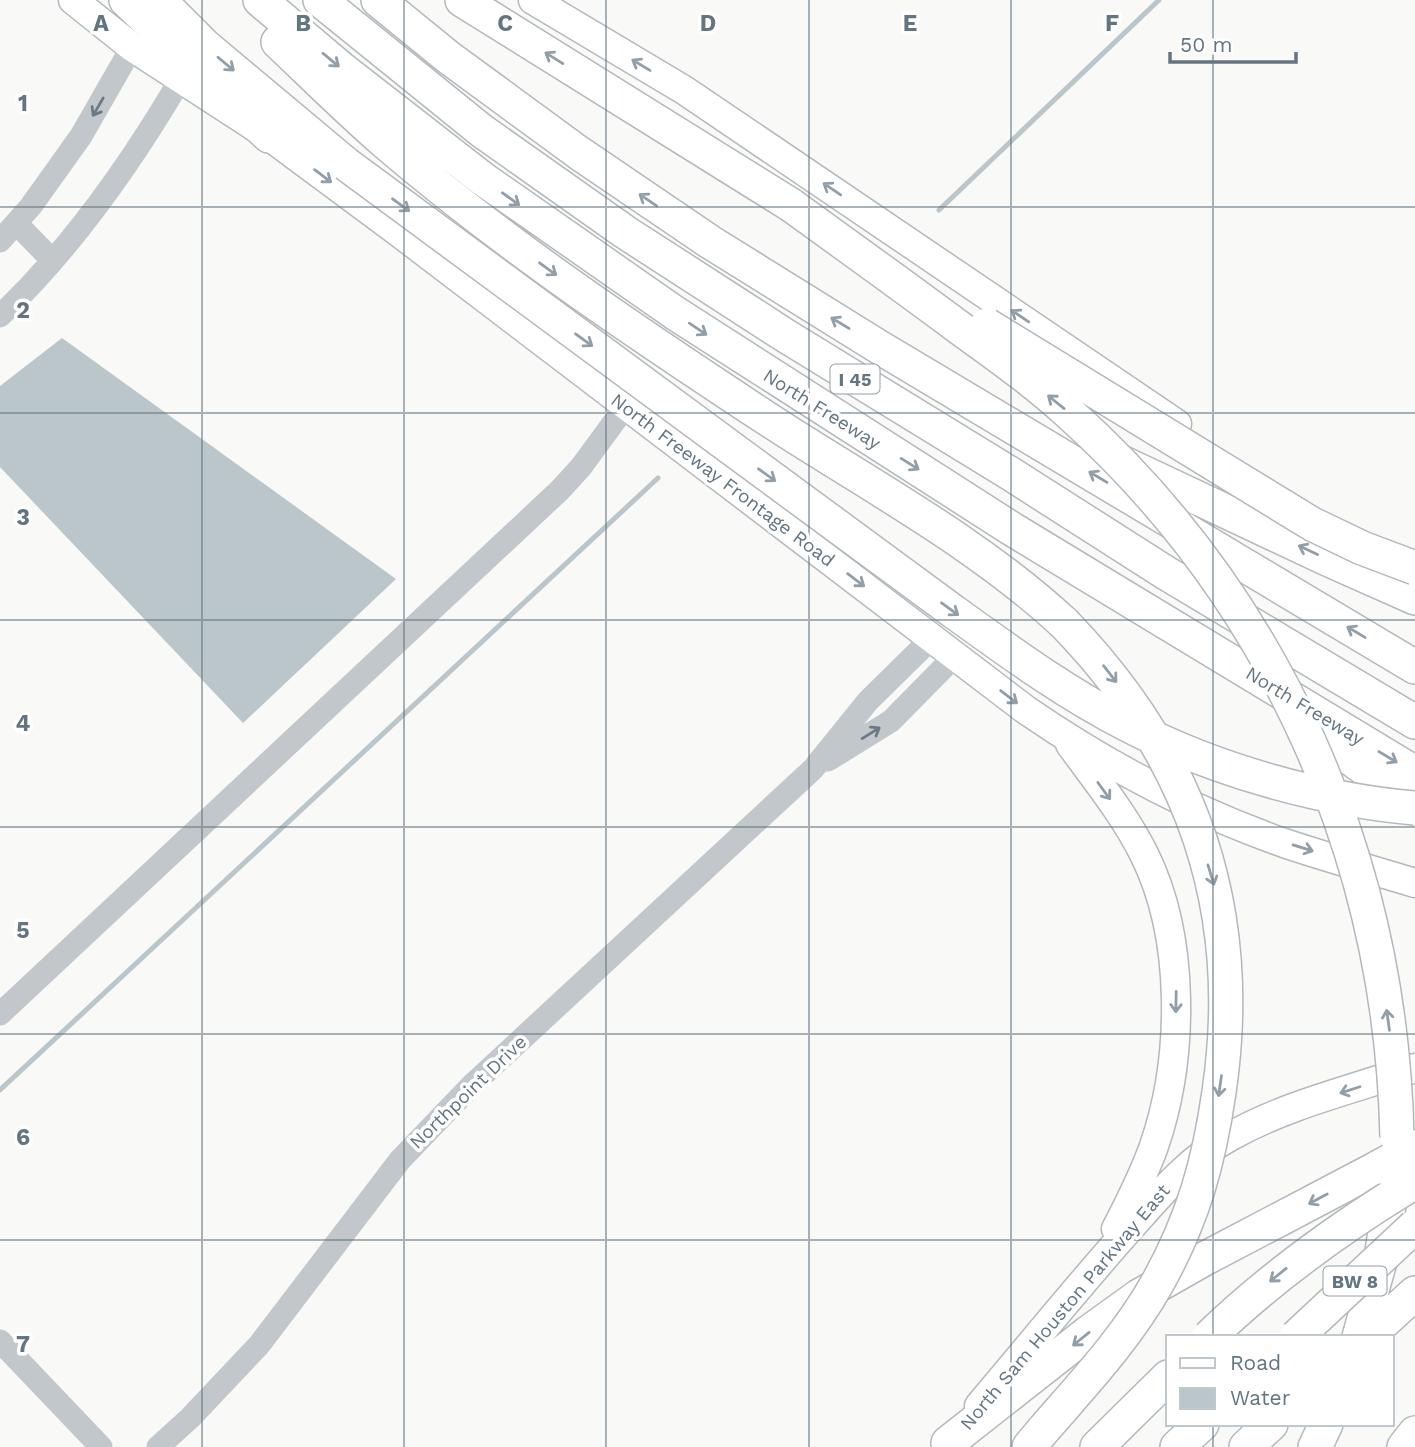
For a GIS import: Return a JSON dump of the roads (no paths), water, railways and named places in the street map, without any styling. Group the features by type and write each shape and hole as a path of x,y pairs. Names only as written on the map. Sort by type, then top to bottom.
{"highway":[{"path":"126,0 268,136"},
{"path":"159,0 205,46 346,164 908,579 1048,679 1133,728 1225,765 1327,794 1415,806"},
{"path":"237,0 327,89 387,143 495,230 721,388 981,555 1039,600 1102,664 1129,700 1166,759 1189,807 1215,886 1222,937 1226,1018 1223,1068 1209,1154 1196,1198 1157,1283 1129,1328 1037,1438"},
{"name":"North Freeway","path":"260,0 424,134 623,278 754,366 1012,528 1415,773"},
{"name":"I 45","path":"320,0 482,131 645,245 786,337 1011,474 1166,573 1415,722"},
{"name":"I 45","path":"378,0 447,57 710,242 879,347 1415,667"},
{"path":"462,0 1291,511 1362,548 1415,568"},
{"path":"791,205 971,336 1066,410 1161,505 1238,610 1283,687 1335,801 1356,870 1386,1008 1394,1081 1406,1142 1381,1258 1360,1335"},
{"path":"879,347 1415,598"},
{"path":"1162,620 1415,806"},
{"path":"947,1445 1089,1332 1139,1296 1379,1167 1406,1142"},
{"path":"1211,1335 1296,1261 1415,1182"},
{"name":"BW 8","path":"1298,1335 1415,1226"},
{"name":"BW 8","path":"1369,1335 1415,1293"},
{"path":"1097,1447 1166,1379"},
{"path":"1177,1447 1200,1426"},
{"path":"1246,1447 1269,1426"},
{"path":"1315,1447 1325,1426"},
{"path":"1404,1447 1415,1433"}],"main road":[{"name":"North Freeway Frontage Road","path":"74,0 132,47 268,136 1026,710 1064,736 1148,783 1236,824 1286,844 1415,883"},
{"path":"533,0 684,90 1196,437 1415,574"},
{"path":"1064,736 1126,820 1145,856 1162,904 1177,985 1175,1043 1170,1079 1154,1146 1100,1261"},
{"name":"North Sam Houston Parkway East","path":"947,1445 1100,1261 1176,1177 1200,1156 1230,1136 1289,1110 1415,1068"}],"street":[{"path":"0,241 54,176 81,136 132,47"},
{"path":"0,316 93,213 141,146 180,80"},
{"path":"16,223 52,260"},
{"path":"0,1014 561,490 625,407"},
{"name":"Northpoint Drive","path":"158,1447 190,1418 259,1345 374,1192 427,1130 813,769 868,701 933,637"},
{"name":"Northpoint Drive","path":"813,769 891,721 956,655"},
{"path":"0,1341 101,1447"}],"water":[{"path":"62,338 396,579 243,723 0,467 0,386"}],"waterway":[{"path":"939,210 1159,0"},
{"path":"0,1090 658,478"}]}
